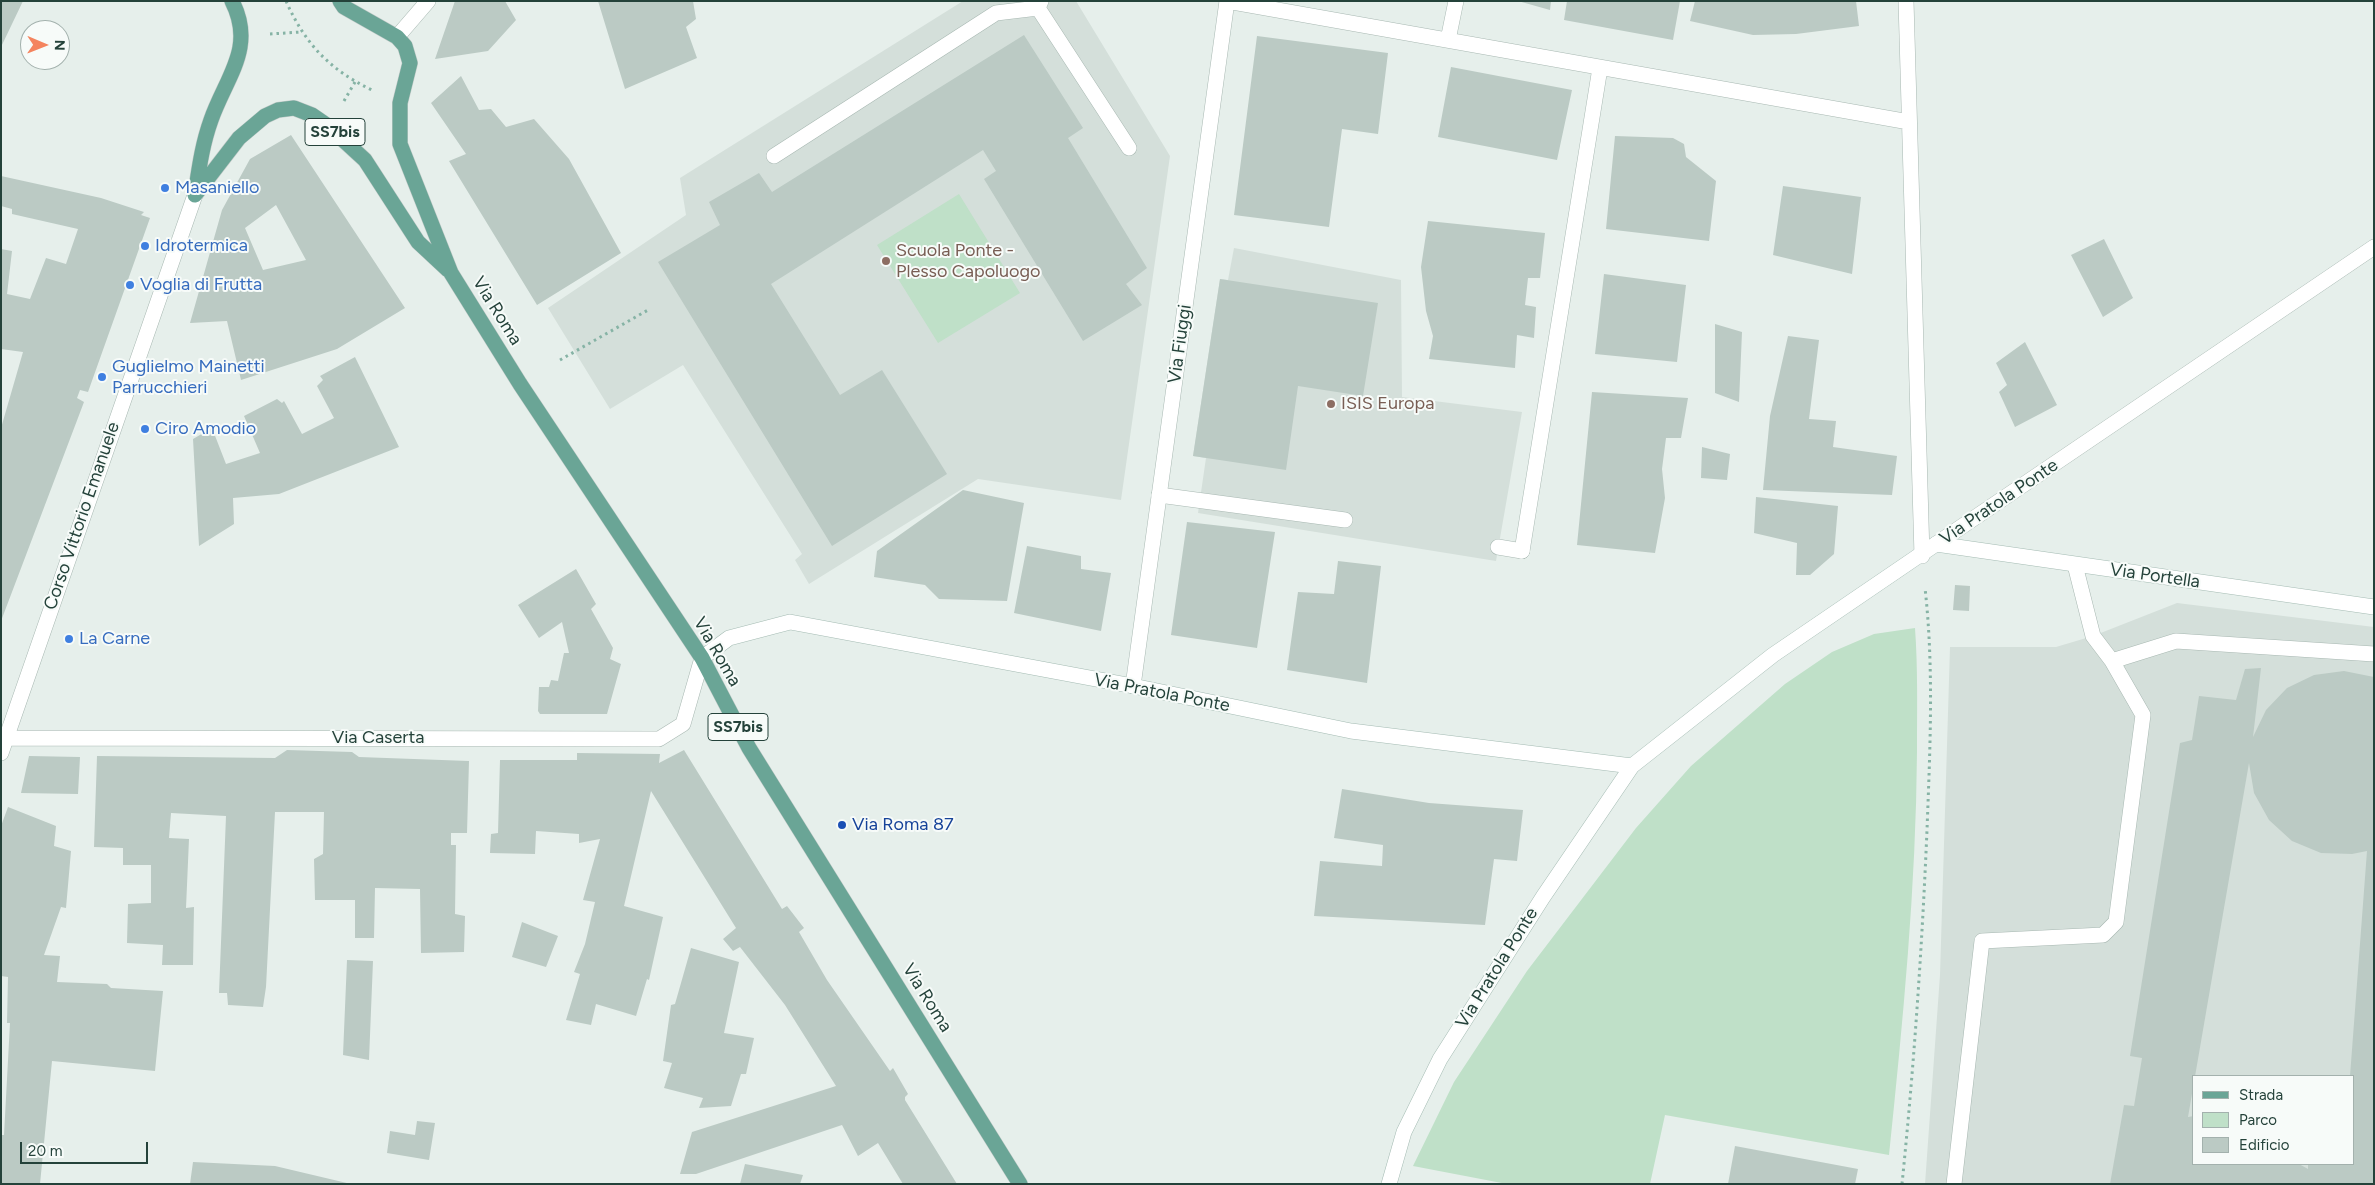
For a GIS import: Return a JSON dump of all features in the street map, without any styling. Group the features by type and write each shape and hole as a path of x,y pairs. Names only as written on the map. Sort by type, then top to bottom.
{"main road":[{"path":"195,195 201,152 212,118 238,63 242,33 232,1"},
{"name":"SS7bis","path":"340,1 344,7 396,37 405,46 410,62 400,102 400,144 451,273"},
{"name":"SS7bis","path":"195,195 240,138 264,116 278,110 294,108 328,126 365,160 418,242 451,273"},
{"name":"Via Roma","path":"451,273 520,384 702,658 749,748 1020,1184"}],"street":[{"path":"396,37 428,1"},
{"path":"1227,1 1909,122"},
{"name":"Via Fiuggi","path":"1133,686 1227,1"},
{"path":"1448,40 1456,1"},
{"path":"1906,1 1922,556"},
{"path":"774,156 996,13 1039,5 1129,148"},
{"path":"1498,547 1522,551 1600,68"},
{"name":"Corso Vittorio Emanuele","path":"1,753 4,738 195,195"},
{"name":"Via Pratola Ponte","path":"1389,1184 1404,1132 1440,1059 1543,897 1632,766 1773,655 1922,556 1936,544 2374,247"},
{"path":"1159,495 1345,520"},
{"name":"Via Portella","path":"1936,544 2374,606"},
{"path":"1954,1184 1982,941 2103,934 2116,922 2143,715 2112,661 2093,636 2075,564"},
{"name":"Via Pratola Ponte","path":"702,658 729,638 790,622 1133,686 1351,731 1632,766"},
{"path":"2112,661 2176,641 2374,654"},
{"name":"Via Caserta","path":"4,738 659,738 683,724 702,658"}],"path":[{"path":"286,1 301,32 317,54 355,82 379,94"},
{"path":"266,34 301,32"},
{"path":"343,103 355,82"},
{"path":"560,360 648,310"},
{"path":"1902,1184 1916,1045 1930,747 1930,631 1922,556"}],"shaded area":[{"name":"Scuola Ponte - Plesso Capoluogo","path":"963,1 1076,1 1170,156 1121,500 978,479 809,584 795,560 802,554 683,365 610,409 548,308 686,215 680,178"},
{"name":"ISIS Europa","path":"1234,248 1401,280 1402,397 1522,412 1496,561 1198,513 1206,458 1193,456 1220,279 1228,280"},
{"path":"2177,603 2374,627 2374,1184 1925,1184 1940,975 1950,647 2056,647 2093,636"}],"green space":[{"path":"959,194 1020,293 938,343 877,245"},
{"path":"1915,628 1917,752 1914,853 1904,1004 1889,1155 1665,1115 1650,1184 1507,1184 1413,1166 1454,1082 1527,971 1636,828 1691,766 1785,684 1832,652 1874,634"}],"building":[{"path":"1,1 23,1 1,47"},
{"path":"455,1 505,1 516,20 488,51 435,59"},
{"path":"598,1 693,1 696,19 686,27 697,58 625,89"},
{"path":"1518,1 1551,1 1550,10"},
{"path":"1567,1 1680,1 1673,40 1564,20"},
{"path":"1695,1 1856,1 1859,26 1796,34 1753,35 1690,21"},
{"path":"1024,35 1083,128 1068,138 1147,268 1126,284 1142,305 1083,341 984,179 996,171 983,150 771,284 840,395 882,370 947,474 832,546 658,262 720,225 709,202 759,173 772,192"},
{"path":"1257,36 1388,53 1378,134 1342,129 1329,227 1234,215"},
{"path":"1451,67 1572,90 1557,160 1438,137"},
{"path":"461,76 479,110 491,109 506,127 534,119 569,159 621,253 537,305 449,161 466,154 431,103"},
{"path":"291,135 405,308 337,349 241,380 227,321 190,323 222,210 250,159","holes":["276,205 306,260 263,270 245,228"]},
{"path":"1615,136 1673,138 1684,144 1686,157 1716,181 1709,241 1606,229"},
{"path":"1,176 101,198 144,212 141,215 150,218 88,392 80,390 77,398 84,402 1,621 1,428 23,352 1,349 1,249 12,251 7,294 30,299 46,258 66,264 78,229 12,214 12,209 1,206"},
{"path":"1783,186 1861,197 1852,274 1773,255"},
{"path":"1428,221 1545,233 1540,278 1528,278 1525,305 1536,307 1534,338 1517,335 1515,368 1429,359 1433,336 1426,311 1421,267"},
{"path":"2104,239 2133,298 2103,317 2071,255"},
{"path":"1604,274 1686,285 1677,362 1595,354"},
{"path":"1220,279 1378,303 1363,396 1298,386 1286,470 1193,456"},
{"path":"1715,324 1742,332 1739,402 1715,393"},
{"path":"1788,336 1819,340 1809,419 1836,421 1833,447 1897,456 1892,495 1763,490 1770,416"},
{"path":"2025,342 2057,405 2015,427 1999,392 2007,385 1996,363"},
{"path":"355,357 399,447 279,494 233,498 234,524 199,546 193,439 212,428 226,464 260,453 244,416 277,399 282,403 284,401 302,434 334,418 317,386 323,380 320,376"},
{"path":"1592,392 1688,398 1681,438 1666,438 1662,469 1665,498 1655,553 1577,545"},
{"path":"1702,447 1730,454 1727,480 1701,478"},
{"path":"963,490 1024,503 1007,601 939,599 925,585 874,577 877,551"},
{"path":"1756,497 1838,506 1834,554 1810,575 1796,575 1797,543 1754,533"},
{"path":"1187,522 1275,532 1257,648 1171,635"},
{"path":"1027,546 1081,556 1081,569 1111,573 1101,631 1014,613"},
{"path":"1338,561 1381,566 1367,683 1287,670 1298,592 1334,594"},
{"path":"576,569 596,604 591,609 613,648 610,659 621,664 607,714 540,714 538,711 539,687 549,687 551,680 558,681 564,653 569,653 562,622 539,638 518,605"},
{"path":"1955,585 1970,586 1969,611 1953,610"},
{"path":"2261,668 2253,737 2266,710 2287,688 2314,675 2344,671 2374,677 2374,1184 2110,1184 2124,1105 2134,1106 2142,1058 2130,1056 2180,743 2192,740 2199,696 2236,700 2245,669","holes":["2249,763 2254,793 2269,820 2292,841 2321,853 2352,854 2367,851 2350,1075 2355,1075 2355,1165 2308,1165 2308,1169 2301,1165 2192,1165 2192,1116 2188,1117 2192,1094 2192,1075 2195,1075"]},
{"path":"287,750 352,752 359,757 469,761 467,833 451,833 451,845 456,845 455,914 465,916 464,952 421,953 420,889 375,888 374,938 355,938 355,900 315,900 314,859 323,854 324,812 275,812 266,987 263,1007 228,1005 227,993 219,993 226,816 171,813 169,838 189,839 186,908 194,907 193,965 162,965 163,945 127,943 128,904 151,903 151,865 123,865 123,848 94,847 97,756 275,758"},
{"path":"684,750 782,909 787,906 804,928 799,932 827,980 890,1071 893,1068 908,1094 905,1100 957,1184 903,1184 878,1143 858,1156 842,1125 696,1174 680,1174 692,1132 836,1086 785,1005 740,947 733,951 723,939 736,928 651,791 624,906 663,917 649,980 647,979 636,1016 596,1004 591,1025 566,1020 580,974 574,972 585,944 595,902 583,900 600,839 579,843 579,834 536,831 535,854 490,853 491,834 498,833 500,760 577,760 577,753 660,754 659,763"},
{"path":"29,756 80,757 78,794 21,793"},
{"path":"1342,789 1429,803 1523,810 1517,861 1494,859 1485,925 1314,916 1320,861 1382,866 1383,845 1334,838"},
{"path":"8,807 56,826 54,846 71,851 66,908 61,907 44,955 60,956 57,982 107,984 111,988 163,991 155,1071 52,1061 40,1184 1,1184 1,1135 4,1135 10,1023 7,1023 8,977 1,976 1,826"},
{"path":"522,922 558,936 546,967 512,957"},
{"path":"691,948 739,962 724,1033 754,1038 746,1074 741,1074 731,1106 699,1108 703,1098 664,1088 672,1063 663,1061 671,1005 675,1004"},
{"path":"347,960 373,961 369,1060 343,1055"},
{"path":"417,1121 435,1123 429,1160 387,1153 390,1131 415,1135"},
{"path":"1735,1146 1858,1169 1855,1184 1728,1184"},
{"path":"193,1162 275,1166 351,1184 190,1184"},
{"path":"745,1164 803,1175 800,1184 740,1184"}],"place":[{"name":"Masaniello","path":"165,188"},
{"name":"Idrotermica","path":"145,246"},
{"name":"Scuola Ponte - Plesso Capoluogo","path":"886,261"},
{"name":"Voglia di Frutta","path":"130,285"},
{"name":"Guglielmo Mainetti Parrucchieri","path":"102,377"},
{"name":"ISIS Europa","path":"1331,404"},
{"name":"Ciro Amodio","path":"145,429"},
{"name":"La Carne","path":"69,639"},
{"name":"Via Roma 87","path":"842,825"}]}
